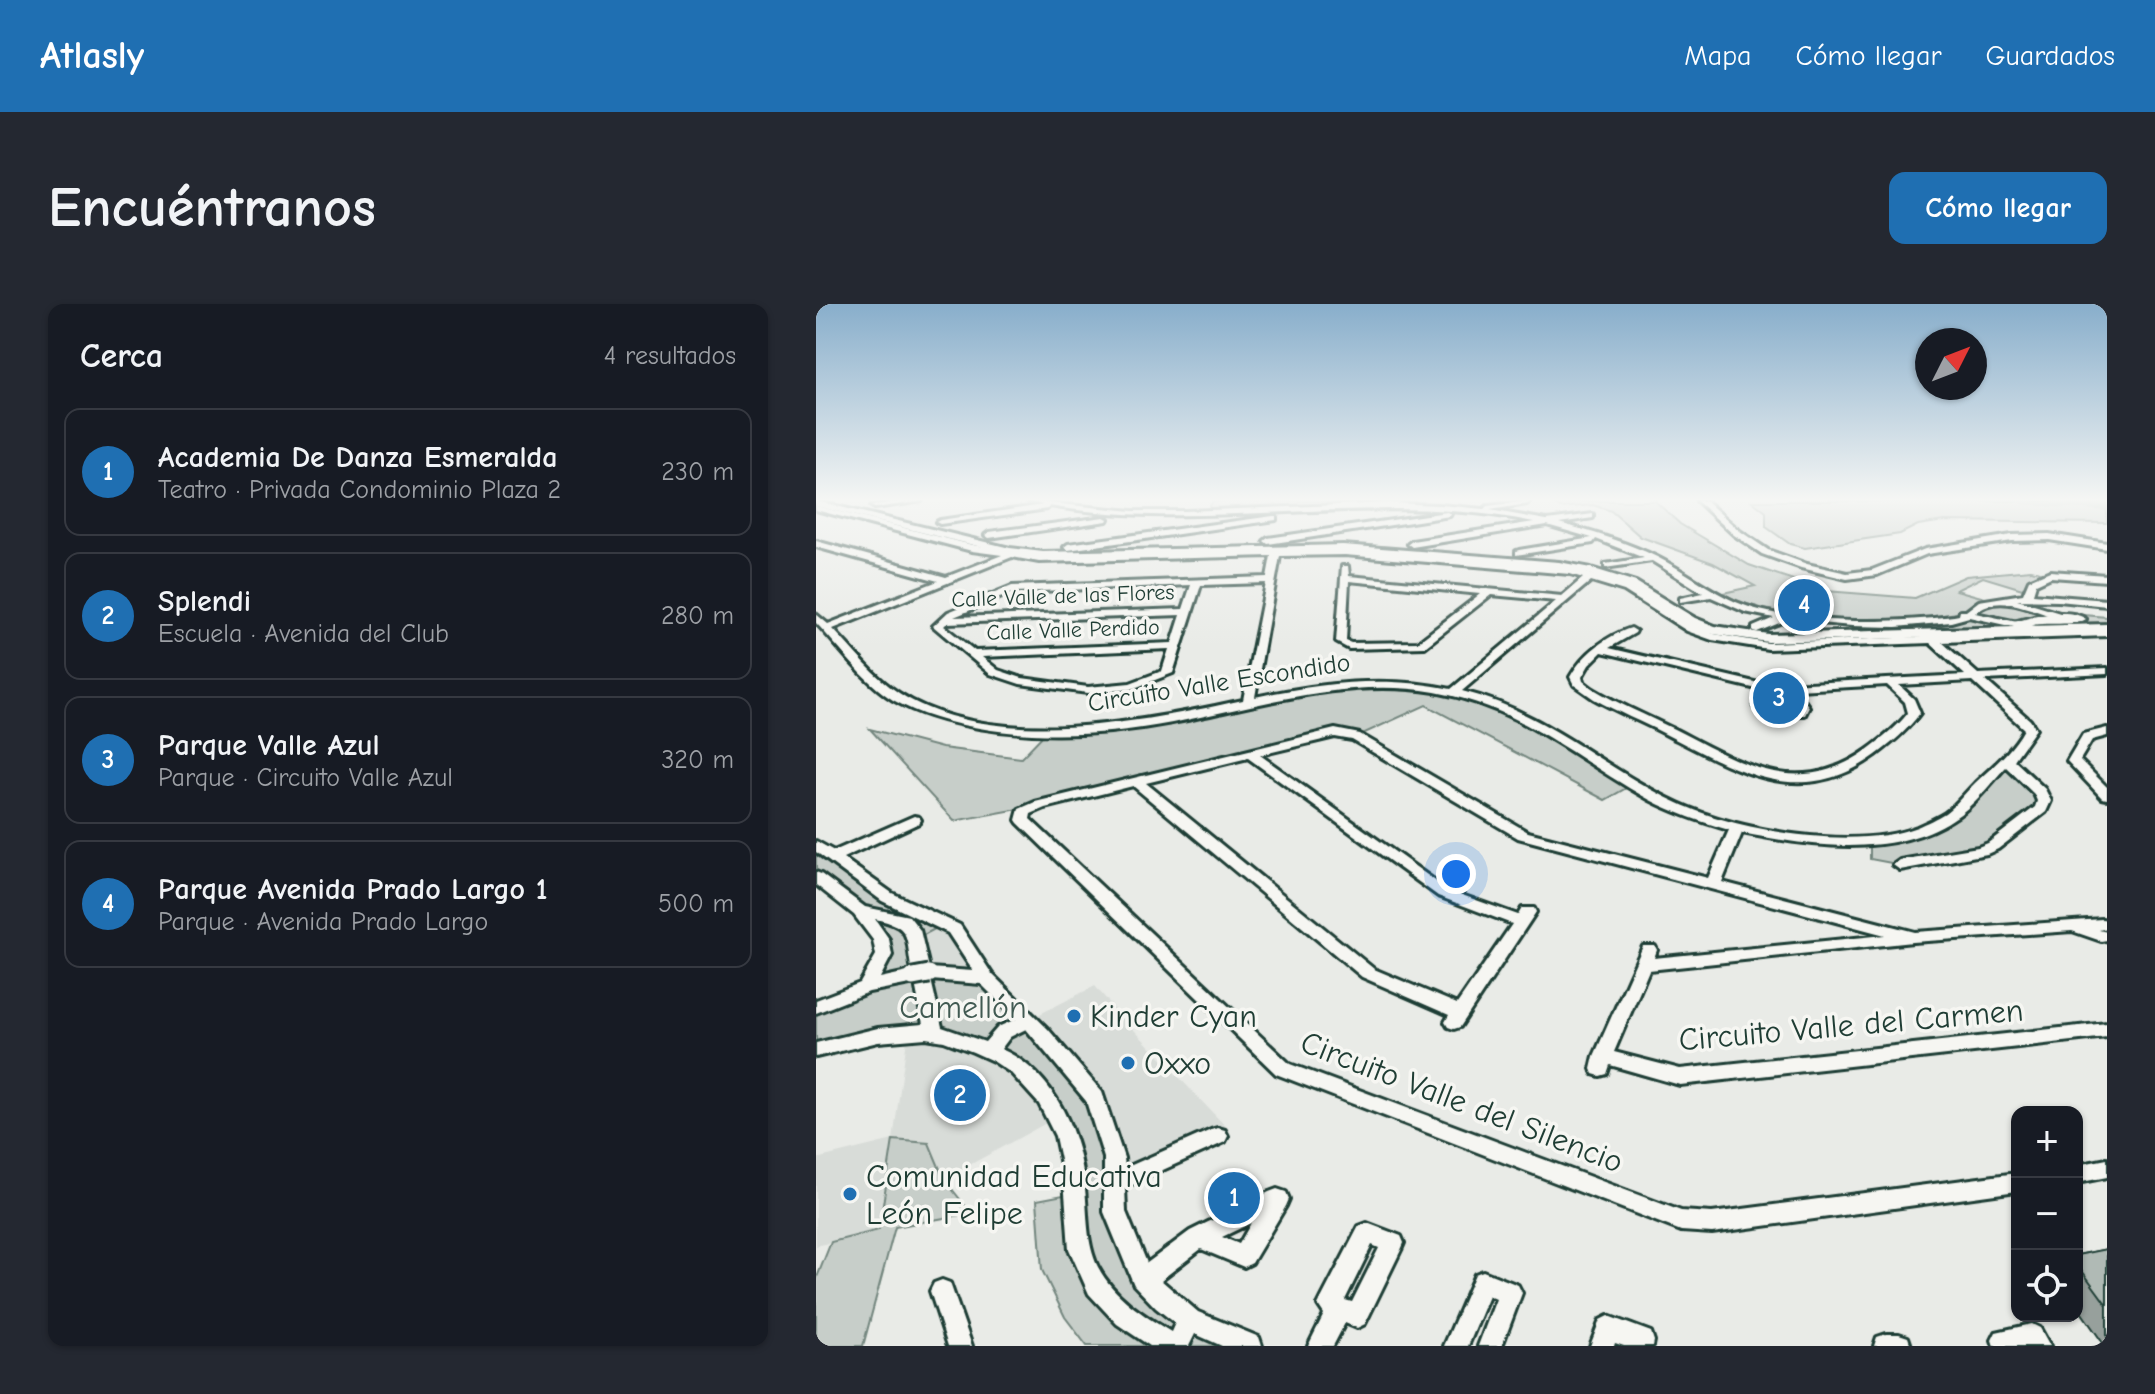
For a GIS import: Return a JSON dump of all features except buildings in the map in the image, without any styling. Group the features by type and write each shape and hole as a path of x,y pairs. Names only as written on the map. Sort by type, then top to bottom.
{"main road":[{"path":"1015,550 1043,555 1273,550"},
{"path":"1364,550 1559,565 1591,571 1632,585 1690,621 1712,630 1768,638 1881,635 2062,618 2107,622"},
{"path":"1881,635 1929,637 2107,629"}],"street":[{"path":"836,550 946,580"},
{"path":"987,550 1008,555 1066,559 1369,553 1542,567 1591,576 1627,589 1691,629 1740,643 1788,646 2107,629"},
{"path":"1519,553 1539,550"},
{"path":"1633,550 1657,558 1738,607 1786,617 1803,616"},
{"path":"1762,550 1804,566 1847,576 1874,573 1898,560 1940,550"},
{"path":"1248,702 1276,553"},
{"path":"827,628 1008,555"},
{"path":"1608,566 1657,558"},
{"path":"1490,591 1421,645 1349,646 1341,642 1344,573 1565,599"},
{"path":"2028,594 2032,582 2050,574 2107,578"},
{"path":"1453,693 1591,576"},
{"path":"1197,582 1167,673 1156,680 1132,686 1088,690 1020,681 994,672 938,626 941,620 1012,589 1197,582 1270,580"},
{"path":"1683,600 1714,593 1748,606 1803,616 1890,624 1964,617 1978,604 2028,594 2107,603"},
{"path":"2003,600 2062,618"},
{"name":"Calle Valle de las Flores","path":"941,620 1187,612"},
{"path":"1968,612 2043,631"},
{"name":"Circuito Valle Escondido","path":"816,617 896,696 943,718 996,728 1047,731 1169,720 1248,702 1357,684 1415,686 1508,709 1675,807 1737,828 1778,837 1834,841 1870,839 1906,832 1946,818 2006,760 2030,729 1929,637"},
{"path":"1757,629 1786,617"},
{"path":"1631,631 1601,649 1578,672 1578,683 1735,764 1775,777 1822,779 1850,771 1862,763 1914,713 1910,701 1890,682"},
{"name":"Calle Valle Perdido","path":"971,654 1176,646"},
{"path":"1601,649 1767,688 2107,671"},
{"path":"1767,688 1760,707 1770,711 1801,712 1803,707 1789,687"},
{"path":"2106,792 2073,761 2087,737 2107,732"},
{"name":"Circuito Valle del Silencio","path":"2011,1183 1712,1223 1681,1221 1283,1069 1023,820 1024,812 1040,805 1335,733 1346,734 1523,835 1915,937 2070,926 2104,931"},
{"path":"1136,782 1368,973 1457,1017 1525,917 1443,893 1250,754"},
{"path":"1900,865 1982,851 2041,809 2044,801 2040,792 2006,760"},
{"path":"833,857 914,820"},
{"path":"1713,884 1737,828"},
{"path":"816,845 887,897 954,929 979,970 1054,1047 1095,1098 1114,1158 1115,1212 1144,1279 1190,1320 1250,1346"},
{"path":"816,877 860,911 881,939 884,955 866,987"},
{"path":"860,911 903,920 912,930 928,1024 934,1032"},
{"name":"Circuito Valle del Carmen","path":"1915,937 1645,958 1601,1062 1680,1077 2107,1030"},
{"path":"816,1007 866,987 921,975 979,970"},
{"path":"989,1050 1004,1032 1028,1021"},
{"path":"816,1050 878,1035 934,1032 989,1050 1039,1086 1059,1116 1074,1179 1075,1233 1091,1277 1120,1312 1174,1346 1190,1320"},
{"path":"1115,1182 1218,1136"},
{"path":"2083,1173 2107,1168"},
{"path":"1144,1279 1198,1238"},
{"path":"1456,1346 1483,1282 1510,1293 1490,1346"},
{"path":"942,1291 960,1346"},
{"path":"1320,1346 1340,1309"},
{"path":"1602,1346 1608,1328 1642,1341 1641,1346"},
{"path":"2007,1346 2004,1340 2032,1336 2038,1346"},
{"path":"1886,1346 1899,1346"}],"shaded area":[{"path":"953,919 961,925 980,956 964,970 921,973 915,940"},
{"path":"1095,986 1229,1130 1115,1182 1028,1020"},
{"path":"908,1032 989,1050 1059,1116 944,1179 929,1144 879,1230 816,1246 816,1159 893,1140"}],"green space":[{"path":"986,550 1390,550 1560,563 1620,576 1716,627 1766,637 1876,632 1868,623 1964,617 1967,612 1872,620 1818,618 1765,609 1723,593 1755,586 1713,563 1676,550 1723,550 1749,565 1826,591 1915,598 1966,576 2031,570 2050,574 2038,577 2029,591 1983,577 1956,590 2057,618 2046,612 2107,617 2107,633 1788,646 1712,637 1627,589 1591,576 1345,552 1008,555"},
{"path":"1415,686 1508,709 1635,783 1605,800 1426,705 1356,737 1335,733 1040,805 954,821 870,729 942,748 1021,758 1047,731 1114,726 1335,687"},
{"path":"2006,760 2044,801 1993,846 1907,866 1870,859 1870,839 1946,818"},
{"name":"Camellón","path":"816,845 886,897 946,923 914,940 922,976 986,979 1095,1098 1115,1212 1142,1277 1250,1346 1087,1346 1065,1317 1042,1270 1037,1200 1074,1193 1062,1124 988,1049 928,1024 816,1050 816,1007 868,984 881,939 816,876"},
{"path":"893,1140 929,1143 944,1179 971,1213 895,1227 863,1346 816,1346 816,1280 831,1242 879,1230"}],"place":[{"name":"Parque Avenida Prado Largo 1","path":"1804,605"},
{"name":"Parque Valle Azul","path":"1779,698"},
{"name":"Kinder Cyan","path":"1074,1016"},
{"name":"Oxxo","path":"1128,1063"},
{"name":"Splendi","path":"960,1095"},
{"name":"Comunidad Educativa León Felipe","path":"850,1194"},
{"name":"Academia De Danza Esmeralda","path":"1234,1198"}]}
